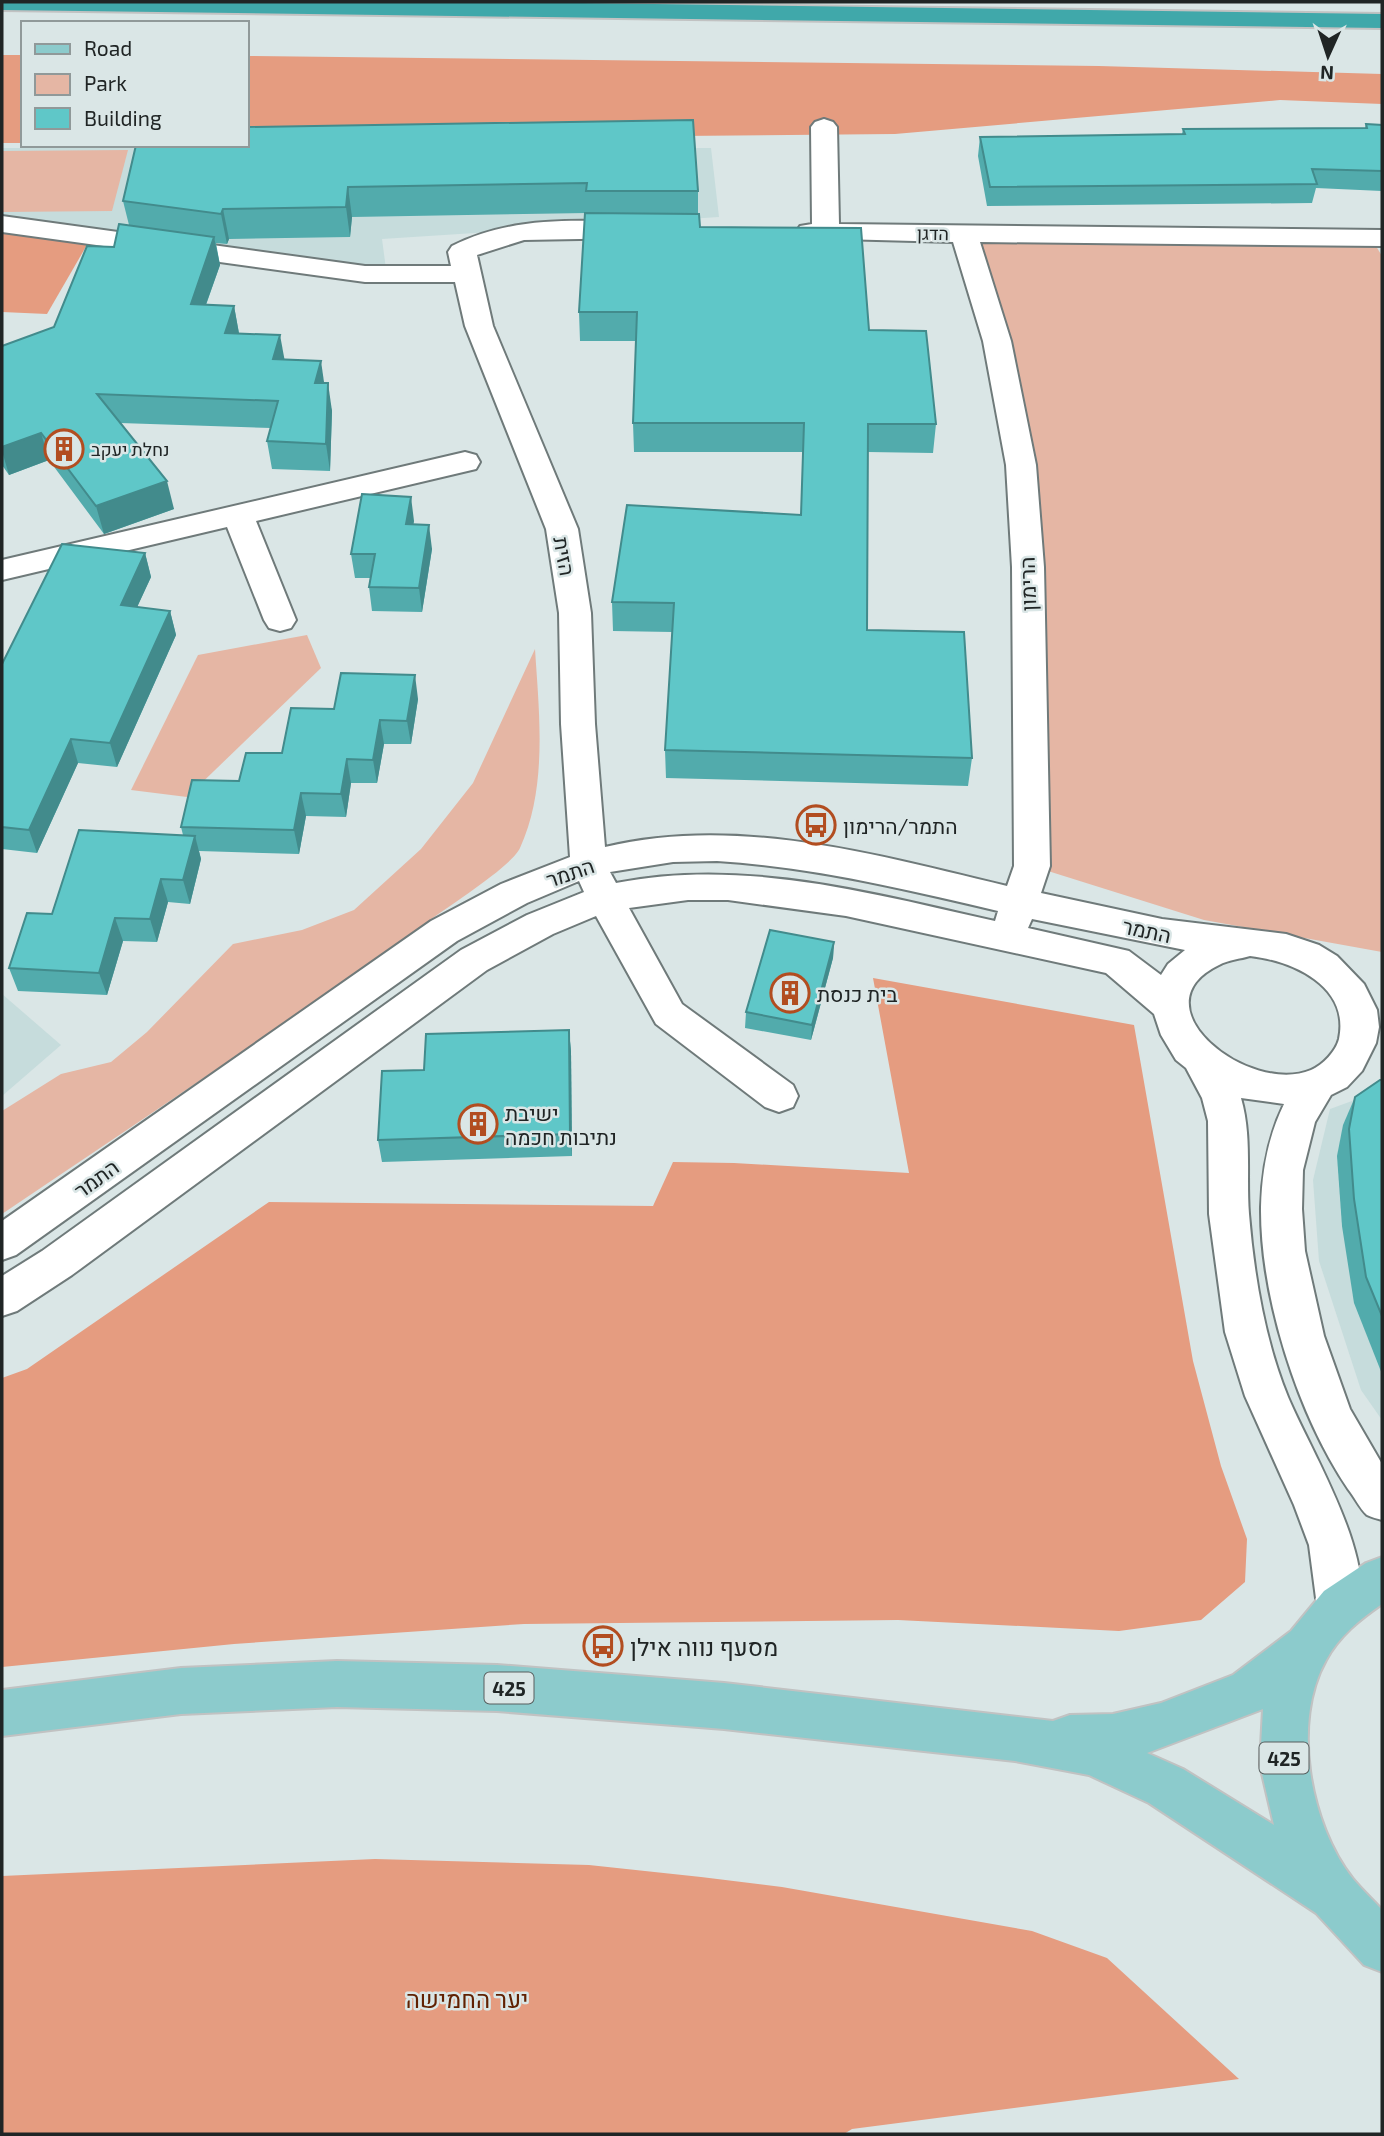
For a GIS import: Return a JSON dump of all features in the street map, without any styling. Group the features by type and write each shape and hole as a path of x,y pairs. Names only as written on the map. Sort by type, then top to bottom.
{"highway":[{"path":"2,3 161,2"},
{"path":"70,3 1382,21"}],"main road":[{"name":"425","path":"1015,1738 1113,1737 1161,1726 1249,1692 1307,1647 1340,1606 1382,1578"},
{"name":"425","path":"1307,1647 1287,1702 1284,1765 1300,1831 1334,1895"},
{"name":"425","path":"2,1713 181,1691 377,1685 497,1688 723,1706 1015,1738 1092,1752 1166,1786 1249,1837 1334,1895 1382,1947"}],"street":[{"path":"824,127 826,232"},
{"path":"2,224 365,274 467,274"},
{"name":"הזית","path":"667,230 526,231 484,239 462,252 479,326 562,529 575,613 578,724 589,864 669,1014 700,1040 779,1096"},
{"name":"הדגן","path":"786,232 1379,244"},
{"name":"הרימון","path":"964,234 998,341 1021,465 1028,567 1032,866 1022,902 1006,937"},
{"path":"2,570 465,462"},
{"path":"238,515 281,620"},
{"name":"התמר","path":"2,1243 444,931 508,895 589,864 631,854 693,848 765,851 845,863 1174,936 1239,944"},
{"name":"התמר","path":"2,1298 57,1263 474,960 533,927 606,898 695,885 760,888 835,899 1116,961 1138,976 1171,1007"},
{"path":"1340,1606 1331,1545 1266,1396 1246,1332 1229,1214 1228,1121 1221,1097 1203,1065 1182,1042 1171,1016 1171,1007 1176,979 1194,960 1219,947 1239,944 1273,945 1305,954 1332,971 1382,992"},
{"path":"1332,971 1352,994 1361,1020 1359,1045 1350,1066 1290,1135 1283,1182 1282,1218 1300,1330 1319,1388 1347,1447 1382,1500"},
{"path":"1203,1065 1232,1081 1264,1090 1298,1089 1350,1066"}],"shaded area":[{"path":"2,148 711,148 719,217 382,239 386,269 2,231"},
{"path":"2,994 61,1045 2,1096"},
{"path":"1382,1090 1382,1420 1361,1390 1319,1261 1313,1180 1330,1109"}],"green space":[{"path":"2,55 21,55 21,143 2,143"},
{"path":"248,56 1099,66 1382,74 1382,104 1280,100 895,134 248,140"},
{"path":"128,150 112,211 2,212 2,151"},
{"path":"2,229 95,231 47,314 2,312"},
{"path":"964,234 1371,238 1382,256 1382,952 1204,920 1032,866 1028,567"},
{"path":"307,635 321,668 187,797 131,790 198,655"},
{"path":"535,649 540,749 538,775 529,825 515,856 479,885 324,995 2,1214 2,1111 61,1074 111,1062 147,1032 233,944 302,930 354,910 421,849 473,783"},
{"path":"873,978 1134,1025 1193,1361 1221,1466 1247,1539 1245,1582 1201,1620 1119,1631 898,1620 524,1624 234,1644 2,1667 2,1378 27,1369 269,1202 653,1206 673,1162 909,1173"},
{"name":"יער החמישה","path":"375,1859 589,1865 701,1877 782,1887 1032,1931 1107,1958 1239,2079 852,2129 844,2134 2,2134 2,1876"}],"building":[{"path":"693,120 698,191 586,191 587,183 348,187 346,207 223,209 221,214 123,201 136,147 248,147 248,127"},
{"path":"1366,124 1382,125 1382,171 1312,169 1317,184 990,187 980,137 1185,134 1183,129 1367,128"},
{"path":"585,213 699,214 700,227 861,228 869,330 926,331 936,424 868,424 867,630 964,632 972,758 665,750 674,603 612,602 627,505 801,515 804,423 633,423 637,312 579,312"},
{"path":"119,224 214,237 191,304 234,306 225,333 280,335 273,359 321,361 315,383 328,383 326,444 267,441 278,401 97,394 167,481 96,506 41,433 2,447 2,346 54,327 87,246 114,247"},
{"path":"362,494 411,497 406,524 429,525 419,588 369,587 375,554 351,554"},
{"path":"62,544 145,553 121,605 170,611 110,743 71,739 29,830 2,827 2,664"},
{"path":"341,673 415,675 407,721 380,720 373,760 347,759 341,794 301,793 294,830 181,827 192,780 239,781 246,753 282,753 291,708 334,709"},
{"path":"79,830 195,836 183,880 161,879 150,919 115,918 99,973 9,968 27,913 52,914"},
{"name":"בית כנסת","path":"770,930 834,942 812,1025 746,1012"},
{"name":"ישיבת נתיבות חכמה","path":"569,1030 570,1134 378,1140 382,1071 424,1070 426,1034"},
{"path":"1380,1080 1382,1316 1366,1277 1354,1199 1349,1129 1355,1097"}],"place":[{"name":"נחלת יעקב","path":"64,449"},
{"name":"התמר/הרימון","path":"816,825"},
{"name":"בית כנסת","path":"790,993"},
{"name":"ישיבת נתיבות חכמה","path":"478,1124"},
{"name":"מסעף נווה אילן","path":"603,1646"}]}
